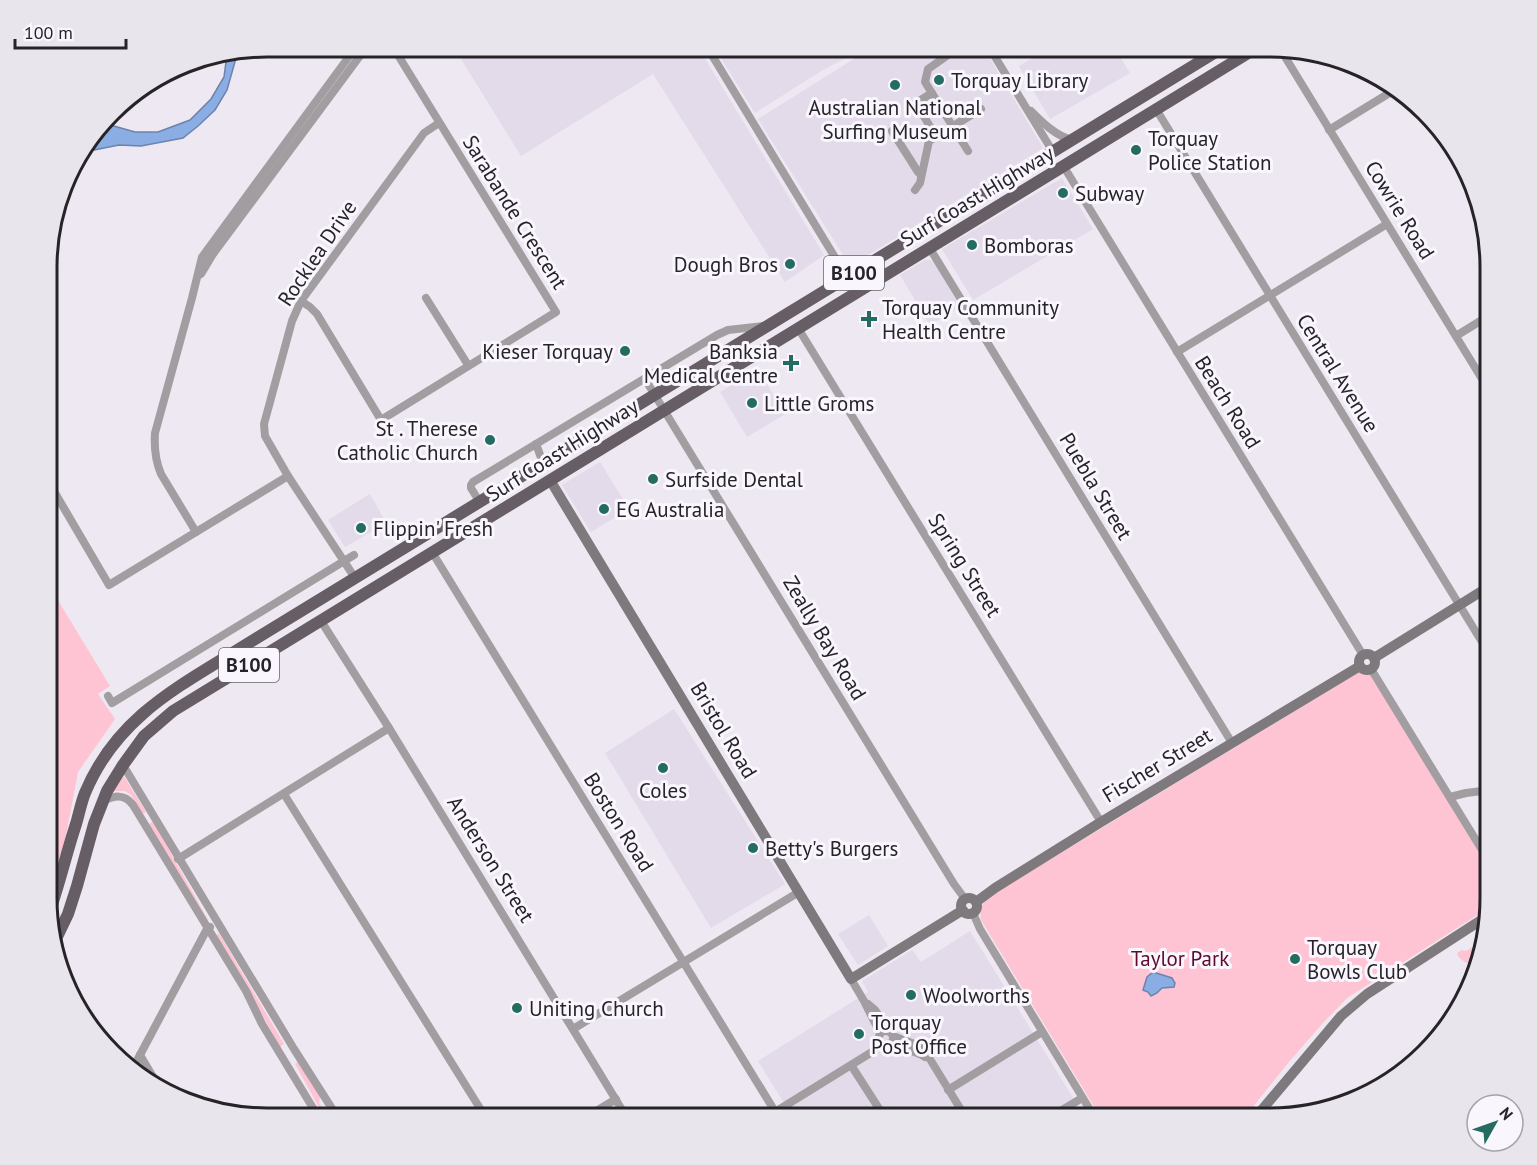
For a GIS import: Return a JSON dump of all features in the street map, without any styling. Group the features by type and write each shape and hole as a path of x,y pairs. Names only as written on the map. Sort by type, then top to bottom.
{"main road":[{"name":"Surf Coast Highway","path":"57,886 84,794 96,768 129,725 148,707 479,501 1208,57"},
{"name":"Surf Coast Highway","path":"60,931 68,914 102,801 123,765 144,736 173,711 1242,57"},
{"path":"1053,152 1064,167"},
{"path":"543,462 550,480"},
{"path":"355,578 366,592"},
{"path":"311,605 321,621"}],"street":[{"path":"196,532 161,474 154,445 155,433 202,257 348,57"},
{"path":"192,298 213,254 359,57"},
{"name":"Sarabande Crescent","path":"301,301 317,314 381,420 556,312 400,57"},
{"path":"713,57 856,292"},
{"path":"945,57 928,69 925,82 968,151"},
{"path":"995,57 1053,152"},
{"name":"Cowrie Road","path":"1285,57 1480,376"},
{"path":"915,190 920,183 932,130 916,103 932,93"},
{"path":"1329,130 1389,93"},
{"path":"1019,96 1044,123 1063,137 1072,140"},
{"path":"929,141 981,109"},
{"name":"Central Avenue","path":"1156,110 1480,638"},
{"name":"Rocklea Drive","path":"355,578 288,476 265,436 264,424 292,321 301,301 424,133 439,123"},
{"path":"892,131 921,175"},
{"name":"Beach Road","path":"1064,167 1480,846"},
{"path":"1177,352 1387,224"},
{"name":"Puebla Street","path":"929,247 1232,743"},
{"path":"426,298 468,365"},
{"path":"1456,336 1480,321"},
{"path":"479,501 471,488 473,482 717,335 728,330 771,324"},
{"name":"Spring Street","path":"798,328 1101,822"},
{"name":"Zeally Bay Road","path":"645,379 969,906 980,929 1088,1108"},
{"path":"536,444 543,462"},
{"path":"57,496 109,585 288,476"},
{"name":"Bristol Road","path":"550,480 851,979 880,1033"},
{"name":"Boston Road","path":"432,552 773,1108"},
{"path":"112,703 354,555"},
{"name":"Fischer Street","path":"851,979 1101,822 1480,592"},
{"name":"Anderson Street","path":"321,621 621,1108"},
{"path":"178,859 389,728"},
{"path":"123,765 178,859 332,1108"},
{"path":"1450,797 1480,791"},
{"path":"284,794 480,1108"},
{"path":"102,801 119,796 129,800 246,991 262,1024 313,1108"},
{"path":"143,822 152,814"},
{"path":"573,1029 799,892"},
{"path":"1264,1108 1332,1025 1349,1008 1376,987 1479,922"},
{"path":"136,1062 207,929 217,923"},
{"name":"Bristol Road","path":"864,1001 875,1010 891,1034"},
{"path":"934,1067 916,1051 885,1044 878,1038 880,1033 885,1030 922,1049 927,1055 960,1108"},
{"path":"948,1090 1042,1032"},
{"path":"787,1108 876,1048 892,1042 891,1034"},
{"path":"281,1056 294,1049"},
{"path":"140,1055 151,1074"},
{"path":"851,1065 879,1108"},
{"path":"1066,1108 1082,1098"},
{"path":"602,1108 616,1100"}],"shaded area":[{"path":"460,57 704,57 824,255 785,282 653,74 521,156"},
{"path":"720,57 848,57 823,70 755,113"},
{"path":"857,57 989,57 1043,148 850,266 758,119"},
{"path":"1034,57 1120,57 1130,73 1050,119 1019,66"},
{"path":"1062,178 1093,229 973,300 942,249"},
{"path":"925,260 935,263 960,307 930,325 900,275"},
{"name":"Little Groms","path":"758,369 785,414 747,437 720,392"},
{"path":"600,462 629,509 591,532 562,485"},
{"path":"370,494 386,523 345,547 328,520"},
{"path":"674,709 785,884 711,928 605,753"},
{"path":"869,915 888,946 858,965 838,934"},
{"path":"970,931 1079,1108 787,1108 758,1061 868,992 862,981 912,950 921,962"}],"green space":[{"path":"57,599 110,686 98,694 115,719 78,772 66,835 57,867"},
{"name":"Taylor Park","path":"1361,671 1371,674 1480,854 1480,914 1347,998 1288,1063 1252,1108 1095,1108 981,920 982,905 993,894"},
{"path":"124,776 146,812 142,814 131,795 125,791 114,791"},
{"path":"153,821 208,920 206,922 148,825"},
{"path":"219,933 284,1044 280,1047 216,936"},
{"path":"1474,946 1469,964 1462,960 1457,953 1462,950 1466,951"},
{"path":"298,1062 320,1097 319,1103 322,1108 319,1108 295,1064"}],"water":[{"path":"236,60 227,90 215,110 183,138 141,146 119,145 92,150 112,126 135,132 158,132 190,120 211,99 224,77 226,62"},
{"path":"1153,972 1172,978 1175,983 1174,987 1162,988 1151,996 1143,990 1147,977"}],"place":[{"name":"Torquay Library","path":"939,80"},
{"name":"Australian National Surfing Museum","path":"895,85"},
{"name":"Torquay Police Station","path":"1136,150"},
{"name":"Subway","path":"1063,193"},
{"name":"Bomboras","path":"972,245"},
{"name":"Dough Bros","path":"790,264"},
{"name":"Torquay Community Health Centre","path":"869,319"},
{"name":"Kieser Torquay","path":"625,351"},
{"name":"Banksia Medical Centre","path":"791,363"},
{"name":"Little Groms","path":"752,403"},
{"name":"St . Therese Catholic Church","path":"490,440"},
{"name":"Surfside Dental","path":"653,479"},
{"name":"EG Australia","path":"604,509"},
{"name":"Flippin' Fresh","path":"361,528"},
{"name":"Coles","path":"663,768"},
{"name":"Betty's Burgers","path":"753,848"},
{"name":"Torquay Bowls Club","path":"1295,959"},
{"name":"Woolworths","path":"911,995"},
{"name":"Uniting Church","path":"517,1008"},
{"name":"Torquay Post Office","path":"859,1034"}]}
